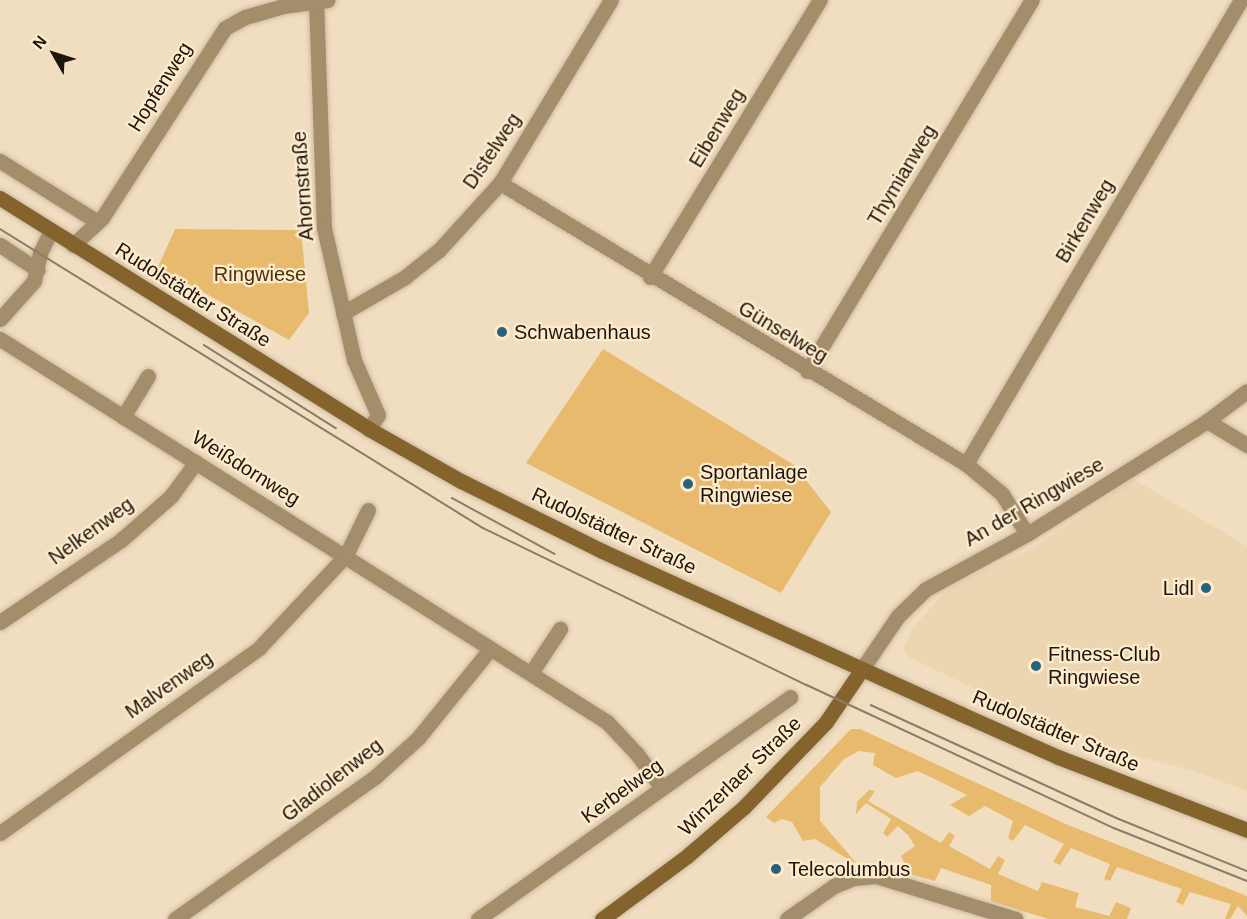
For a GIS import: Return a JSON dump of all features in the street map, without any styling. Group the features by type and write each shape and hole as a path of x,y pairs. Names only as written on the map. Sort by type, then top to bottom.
{"main road":[{"name":"Rudolstädter Straße","path":"0,198 369,429 460,481 602,551 1058,757 1247,830"},
{"name":"Winzerlaer Straße","path":"602,919 687,856 744,807 826,722 862,669"}],"street":[{"name":"Distelweg","path":"343,313 396,282 439,250 500,183 611,0"},
{"name":"Eibenweg","path":"650,277 820,0"},
{"name":"Thymianweg","path":"807,371 1032,0"},
{"name":"Birkenweg","path":"966,464 1241,0"},
{"name":"Hopfenweg","path":"73,245 102,218 225,28 245,16 283,6 320,1"},
{"name":"Ahornstraße","path":"320,1 324,228 354,360 378,415 369,429"},
{"name":"Rudolstädter Straße","path":"0,161 102,218"},
{"name":"Günselweg","path":"500,183 650,277 966,464 1002,494 1028,534"},
{"path":"0,319 24,294 38,270 40,253 51,230"},
{"path":"0,245 38,270"},
{"name":"Weißdornweg","path":"0,339 346,555 606,722 637,754 662,788"},
{"path":"123,417 147,376"},
{"name":"An der Ringwiese","path":"862,669 898,616 926,589 1028,534 1207,421 1247,391"},
{"path":"1207,421 1247,445"},
{"name":"Nelkenweg","path":"0,622 121,540 171,496 196,462"},
{"path":"346,555 368,510"},
{"name":"Malvenweg","path":"0,833 259,648 346,555"},
{"path":"531,673 560,629"},
{"name":"Gladiolenweg","path":"175,919 376,776 418,738 490,649"},
{"name":"Kerbelweg","path":"478,919 790,697"},
{"path":"788,919 834,886 854,878 876,876 1016,919"}],"shaded area":[{"path":"1133,479 1247,546 1247,791 1194,771 1116,751 1004,703 907,656 904,648 912,628 944,593 977,573 1030,550"}],"green space":[{"name":"Ringwiese","path":"175,229 301,230 309,313 289,340 158,267"},
{"name":"Sportanlage Ringwiese","path":"603,349 794,465 831,512 781,593 526,463"},
{"path":"851,729 860,729 1068,825 1247,896 1247,916 1238,906 1230,919 1225,919 1231,904 1190,892 1183,905 1176,902 1182,889 1117,867 1110,881 1104,879 1110,864 1071,848 1060,865 1053,862 1064,844 1025,825 1013,841 1008,838 1013,821 985,806 969,816 950,805 967,795 918,771 896,778 873,765 875,753 859,751 844,759 820,787 820,821 858,865 815,839 803,841 792,822 782,819 774,823 766,817"},
{"path":"869,790 875,791 868,801 941,843 949,832 955,836 949,846 990,869 998,856 1005,860 998,874 1038,891 1042,882 1079,893 1075,907 1109,916 1116,902 1131,908 1127,919 1048,919 991,901 991,885 941,868 935,881 910,874 901,856 915,846 908,835 898,826 887,837 883,833 891,819 866,803 856,814 857,802"}],"tram line":[{"path":"0,229 483,528 807,685 1114,828 1247,881"},
{"path":"204,345 336,428"},
{"path":"452,498 555,554"},
{"path":"871,705 1119,819 1247,871"}],"place":[{"name":"Schwabenhaus","path":"502,332"},
{"name":"Sportanlage Ringwiese","path":"688,484"},
{"name":"Lidl","path":"1206,588"},
{"name":"Fitness-Club Ringwiese","path":"1036,666"},
{"name":"Telecolumbus","path":"776,869"}]}
